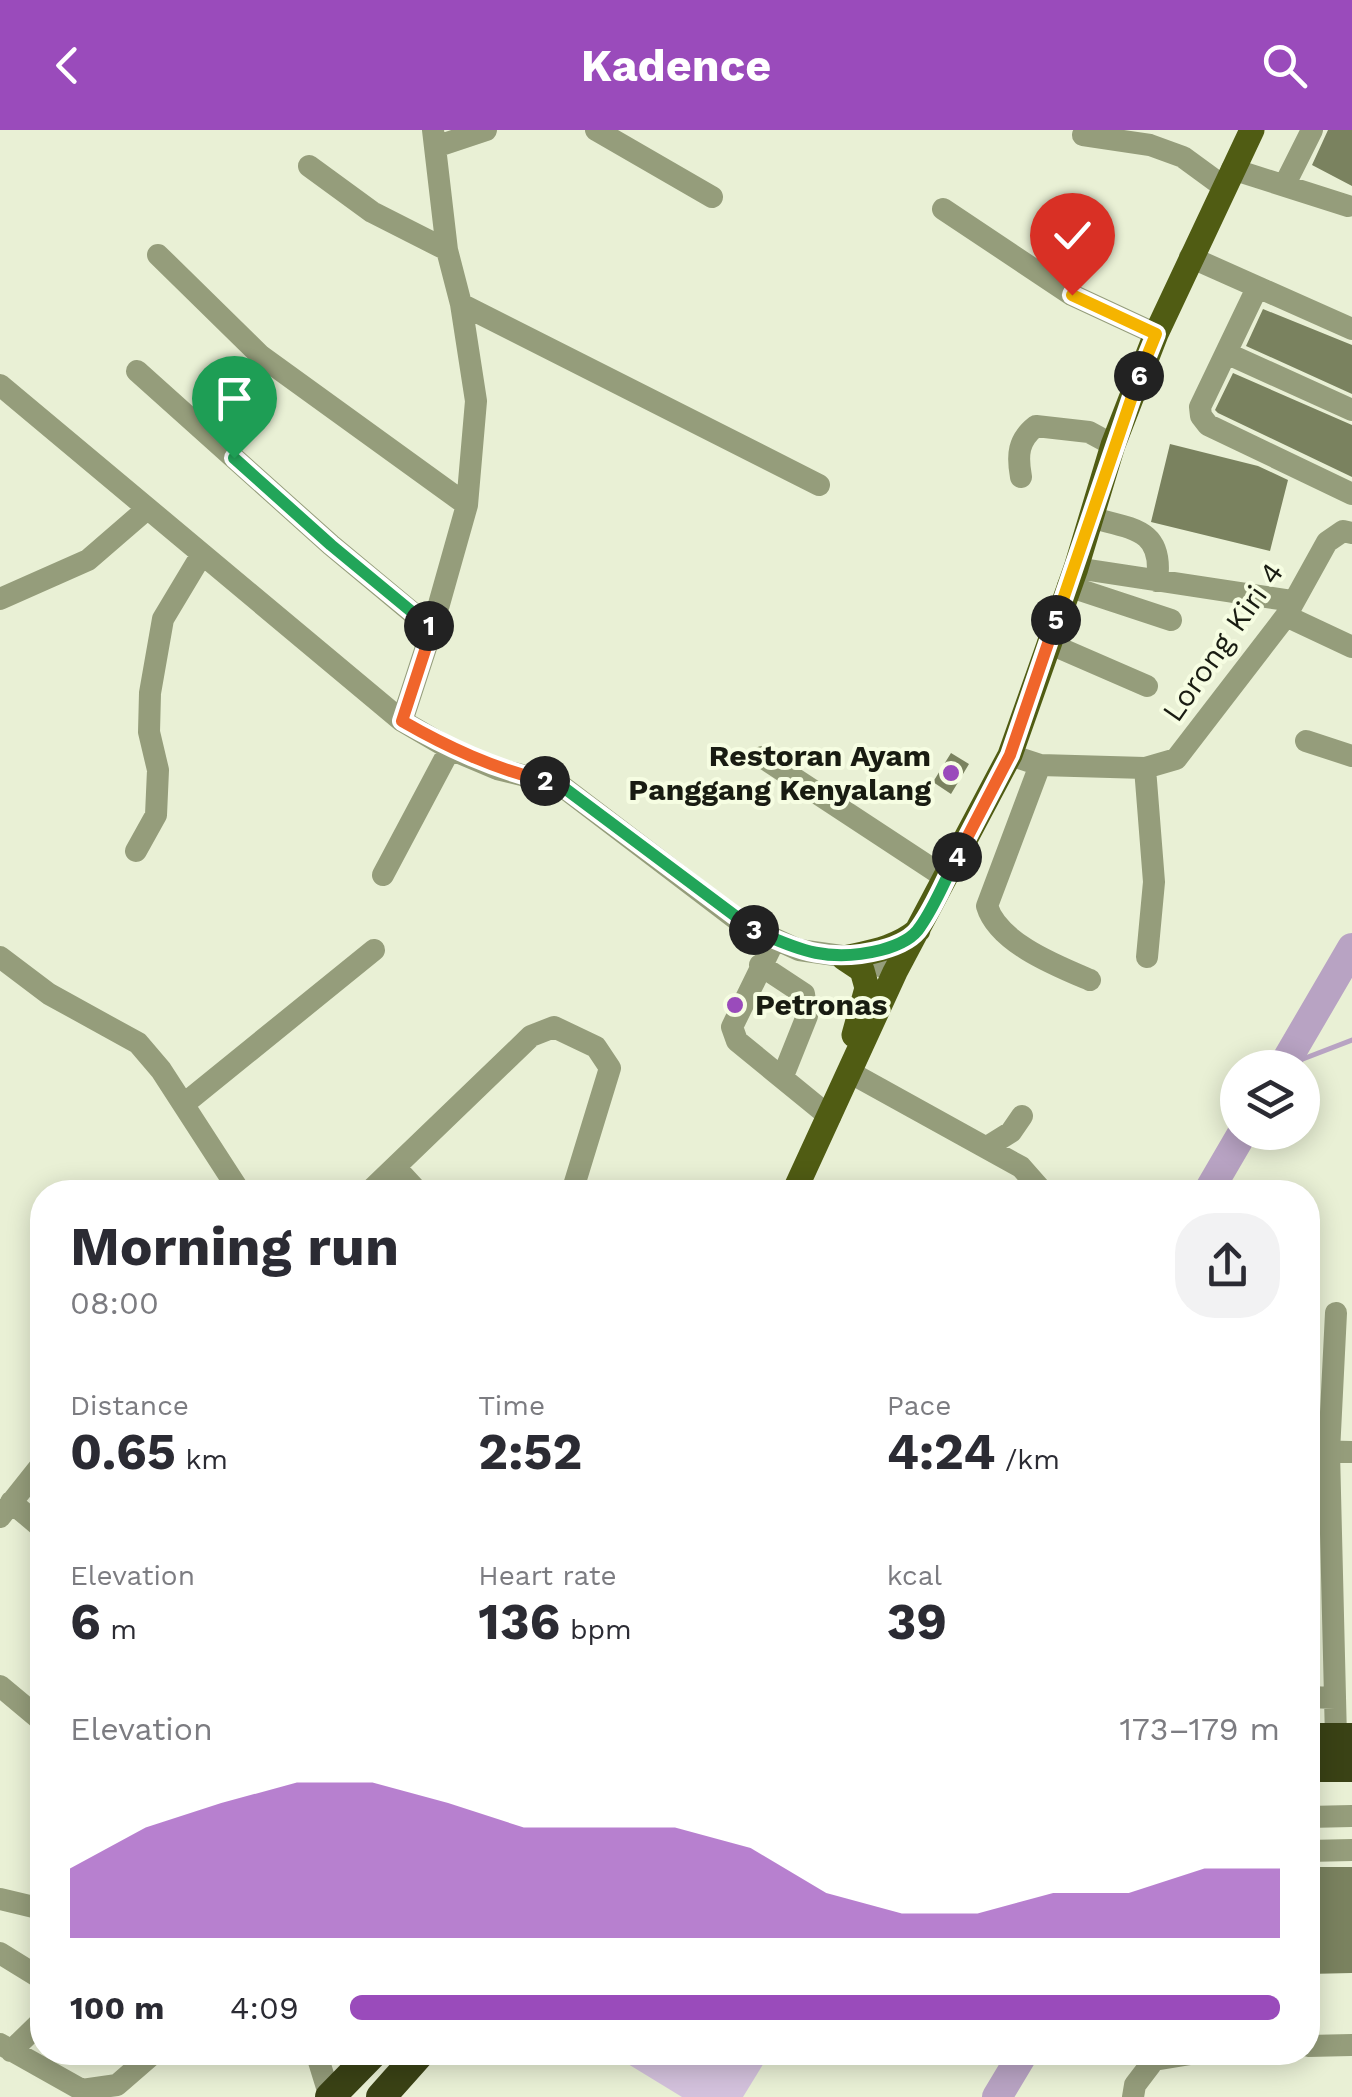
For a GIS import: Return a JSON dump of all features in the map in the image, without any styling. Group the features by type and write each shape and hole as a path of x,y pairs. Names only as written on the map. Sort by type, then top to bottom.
{"highway":[{"path":"1320,1767 1352,1767"},
{"path":"330,2097 361,2065"},
{"path":"381,2097 409,2065"}],"main road":[{"path":"800,1180 896,972 1010,755 1092,518 1113,445 1156,334 1252,130"},
{"path":"844,958 884,949 906,940 919,929"},
{"path":"834,1107 867,988 862,970 844,958"}],"street":[{"path":"402,721 467,505 476,401 448,250 434,139 486,130"},
{"path":"596,130 712,196"},
{"path":"1285,184 1312,130"},
{"path":"1084,134 1150,145 1228,178 1285,184 1348,206"},
{"path":"309,166 372,212 448,250"},
{"path":"943,210 1072,295 1156,334"},
{"path":"158,255 261,356 467,505"},
{"path":"1190,257 1352,329"},
{"path":"1257,288 1200,407 1201,416 1208,425 1352,494"},
{"path":"461,304 819,486"},
{"path":"1226,353 1352,410"},
{"path":"137,370 331,545 432,629"},
{"path":"0,385 402,721 450,749 497,769 559,784 744,926 799,950 864,960 896,972"},
{"path":"1021,477 1017,457 1024,435 1036,426 1089,432 1113,445"},
{"path":"0,599 88,560 148,509"},
{"path":"1092,518 1141,531 1155,544 1160,562 1156,581"},
{"name":"Lorong Kiri 4","path":"1145,768 1176,759 1289,608 1333,535 1352,533"},
{"path":"136,851 156,815 158,770 149,732 150,692 162,619 202,554"},
{"path":"1072,577 1156,581 1289,608 1352,647"},
{"path":"1072,577 1171,620"},
{"path":"1048,643 1147,686"},
{"path":"1306,741 1352,756"},
{"path":"383,875 450,749"},
{"path":"1010,755 1040,765 1145,768 1154,882 1147,957"},
{"path":"762,757 946,878"},
{"path":"1040,765 987,906 990,918 1032,955 1090,980"},
{"path":"774,939 732,1027 737,1042 834,1107"},
{"path":"184,1104 374,950"},
{"path":"0,957 49,994 138,1044 184,1104 232,1180"},
{"path":"760,965 804,994 807,1016 783,1076"},
{"path":"382,1180 531,1036 554,1027 596,1046 610,1068 576,1180"},
{"path":"850,1073 987,1147 1020,1167 1032,1180"},
{"path":"987,1147 1011,1132 1022,1116"},
{"path":"395,1168 406,1180"},
{"path":"1332,1738 1341,1688 1332,1587 1330,1451 1336,1313"},
{"path":"30,1479 6,1510 30,1522"},
{"path":"1320,1587 1332,1587"},
{"path":"0,1686 30,1712"},
{"path":"1320,1817 1352,1816"},
{"path":"1320,1851 1352,1850"},
{"path":"0,1899 30,1905"},
{"path":"0,1952 30,1971"},
{"path":"12,2052 30,2033"},
{"path":"1320,2046 1352,2045"},
{"path":"36,2065 82,2090 117,2086 140,2065"},
{"path":"320,2065 330,2097"},
{"path":"1133,2097 1135,2085 1150,2065"}],"shaded area":[{"path":"630,2065 763,2065 743,2097 682,2097"}],"building":[{"path":"1328,130 1352,130 1352,186 1312,165"},
{"path":"1263,309 1352,345 1352,394 1246,346"},
{"path":"1233,373 1352,425 1352,477 1218,413 1215,410"},
{"path":"1170,444 1258,466 1288,480 1270,551 1151,522"},
{"name":"Restoran Ayam Panggang Kenyalang","path":"951,753 969,764 951,794 933,782"},
{"path":"1320,1867 1352,1867 1352,1973 1320,1974"}],"waterway":[{"path":"1292,1050 1352,948"},
{"path":"1320,1052 1352,1040"},
{"path":"1215,1180 1232,1150"},
{"path":"997,2097 1016,2065"}],"place":[{"name":"Restoran Ayam Panggang Kenyalang","path":"951,773"},
{"name":"Petronas","path":"735,1005"}],"route":[{"path":"234,458 432,629 402,721 450,749 497,769 559,784 744,926 799,950 844,958 884,949 906,940 919,929 1010,755 1076,568 1113,445 1156,334 1072,295"}]}
